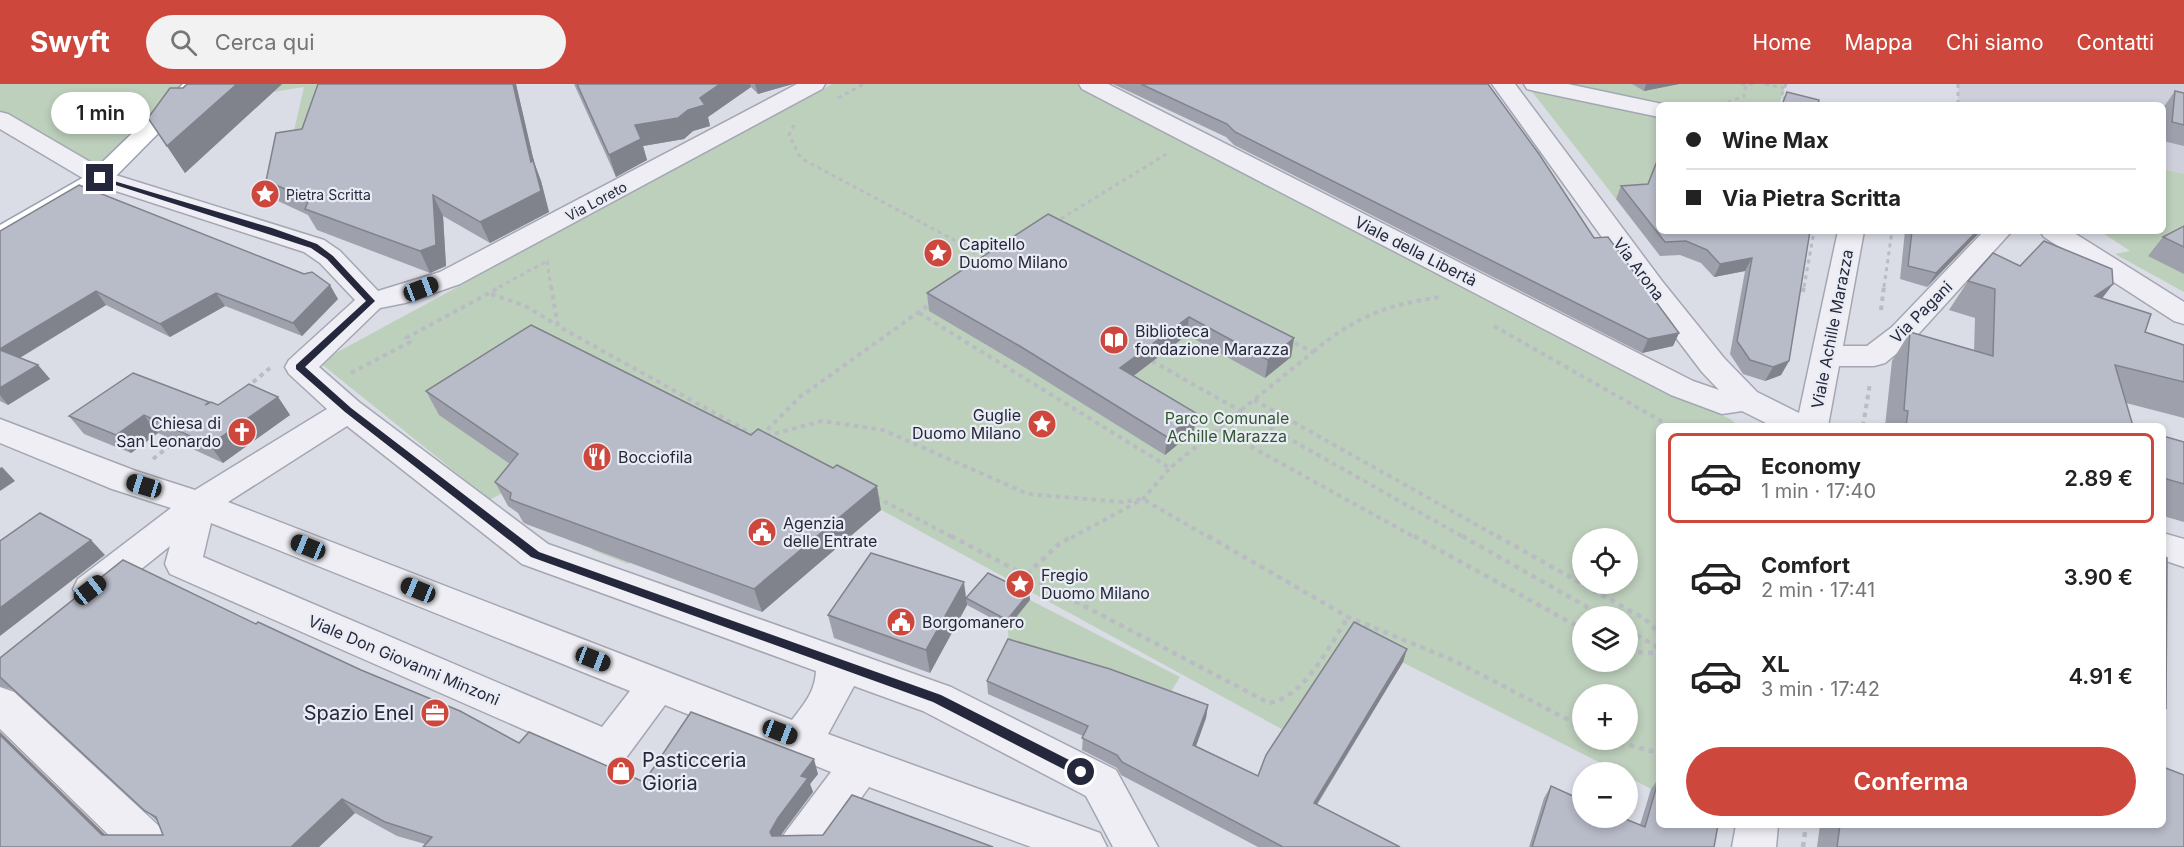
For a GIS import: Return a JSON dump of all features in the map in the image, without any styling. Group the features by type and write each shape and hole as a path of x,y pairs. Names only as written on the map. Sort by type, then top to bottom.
{"main road":[{"path":"0,236 100,178 196,84"}],"street":[{"name":"Via Loreto","path":"371,301 395,297 450,278 814,84"},
{"name":"Viale della Libertà","path":"1090,84 1682,388 1722,403 1746,400"},
{"name":"Via Arona","path":"1503,84 1652,287 1713,365 1746,400 1793,423"},
{"path":"1534,84 1656,109"},
{"path":"0,119 100,178 314,246 330,257 371,301 300,367 348,410 535,554 937,699 1101,783 1136,847"},
{"name":"Viale Achille Marazza","path":"1813,423 1850,234"},
{"name":"Via Pagani","path":"1827,356 1874,356 1902,334 1996,234"},
{"path":"2058,234 2184,315"},
{"path":"63,611 199,504 348,410"},
{"path":"0,430 124,480 199,504 861,765 1085,847"},
{"name":"Viale Don Giovanni Minzoni","path":"199,504 183,564 609,749 658,685"},
{"path":"2166,547 2184,553"},
{"path":"801,740 822,711 835,686 836,662"},
{"path":"0,704 145,841 156,847"},
{"path":"800,847 861,765"},
{"path":"1754,847 1756,828"}],"path":[{"path":"1741,84 1757,84"},
{"path":"1765,84 1785,86 1781,97 1791,101"},
{"path":"1958,84 1958,102"},
{"path":"1728,102 1744,96 1746,85"},
{"path":"796,122 789,135 799,155 806,161 971,249 985,266"},
{"path":"1050,225 1170,152"},
{"path":"1055,222 1065,227"},
{"path":"1802,301 1813,234"},
{"path":"547,261 558,326"},
{"path":"349,374 410,342 406,338 490,294 525,306 770,443"},
{"path":"1027,574 1059,544 1143,499 1170,468 1343,326 1370,312 1407,301 1443,297"},
{"path":"759,438 801,396 932,303"},
{"path":"919,313 1170,468"},
{"path":"1282,337 1313,352"},
{"path":"1152,361 1585,606"},
{"path":"240,392 274,364"},
{"path":"1254,400 1645,619 1656,630"},
{"path":"759,438 822,421 883,430 1028,494 1122,502 1143,499 1348,617 1455,662 1572,722"},
{"path":"1219,429 1572,623"},
{"path":"124,480 184,435"},
{"path":"875,497 1027,574 1269,703 1282,701 1300,688 1348,617"},
{"path":"1638,636 1656,646"},
{"path":"1638,652 1656,653"},
{"path":"1638,748 1650,751 1656,750"},
{"path":"1803,847 1806,828"}],"shaded area":[{"path":"1958,84 2184,84 2184,174 2166,170 2166,102 1958,102"}],"green space":[{"path":"0,84 352,84 318,132 293,135 304,87 230,99 166,114 100,178 0,119"},
{"name":"Parco Comunale Achille Marazza","path":"832,84 1081,84 1735,423 1656,423 1656,791 1638,782 1638,762 1598,762 1575,750 1638,750 1638,684 1572,684 1572,749 1351,636 1287,732 843,489 765,453 628,564 592,550 726,443 439,414 530,477 490,500 319,362"},
{"path":"1526,84 1656,109 1656,164 1643,197 1616,199"},
{"path":"1563,84 1786,84 1780,102 1656,103"},
{"path":"2166,170 2184,174 2184,292 2115,254 2130,251 2104,234 2166,234"},
{"path":"1030,600 1180,677 1164,703 1009,653 1008,627"}],"building":[{"path":"187,84 237,84 167,146 148,118 170,88 183,88"},
{"path":"318,84 513,84 531,162 533,160 541,191 480,222 433,195 436,245 420,251 305,209 309,199 266,181 276,133 302,129"},
{"path":"577,84 720,84 700,98 705,105 688,110 678,118 635,125 641,139 609,155"},
{"path":"1141,84 1488,84 1539,154 1594,238 1608,237 1679,333 1648,339 1235,132 1227,124"},
{"path":"2175,91 2184,93 2184,125 2172,122"},
{"path":"1787,92 1819,100 1819,102 1783,102"},
{"path":"1656,164 1656,231 1621,186 1648,184"},
{"path":"79,185 304,274 312,272 330,285 293,323 216,293 160,324 96,291 0,349 0,231"},
{"path":"1048,214 1294,338 1268,360 1189,317 1120,368 1196,413 1167,437 1018,345 927,293"},
{"path":"2184,226 2184,247 2163,237"},
{"path":"1659,234 1810,234 1789,361 1773,367 1750,360 1737,341 1752,258 1720,264 1707,250 1686,241 1665,242"},
{"path":"1912,234 1974,234 1936,273 1908,266"},
{"path":"2044,241 2112,269 2113,284 2095,296 2151,314 2145,332 2184,345 2184,382 2115,365 2132,423 1906,423 1908,411 1904,410 1910,332 1993,356 1995,289 1968,281 1993,253 2020,266"},
{"path":"531,325 751,435 758,429 833,468 837,465 877,486 754,589 514,501 510,499 511,493 495,482 518,454 426,391"},
{"path":"0,350 38,365 0,388"},
{"path":"133,373 209,402 205,405 211,402 218,405 249,384 278,397 210,445 144,415 116,435 69,416"},
{"path":"2166,437 2184,442 2184,484 2166,479"},
{"path":"40,513 91,540 0,608 0,541"},
{"name":"Borgomanero","path":"871,553 964,582 926,650 828,615"},
{"path":"2166,558 2167,558 2166,708"},
{"path":"123,560 256,624 258,622 361,670 460,711 519,743 529,732 644,782 691,712 814,759 801,776 808,778 778,818 770,832 772,836 823,835 852,795 993,847 423,847 432,837 385,822 342,799 291,847 0,847 0,735 102,835 163,835 156,817 145,811 0,677 0,658"},
{"path":"988,573 1029,593 1007,620 966,598"},
{"path":"1354,622 1407,649 1314,803 1400,847 1283,847 1122,762 1117,755 1082,738 1088,726 987,681 1008,639 1110,669 1208,705 1193,745 1258,776 1266,755"},
{"path":"2166,768 2184,775 2184,847 1837,847 1840,828 2166,828"},
{"path":"1551,786 1572,795 1572,828 1638,828 1638,824 1645,827 1656,788 1656,828 1717,828 1714,847 1532,847"}],"place":[{"name":"Pietra Scritta","path":"265,194"},
{"name":"Capitello Duomo Milano","path":"938,253"},
{"name":"Biblioteca fondazione Marazza","path":"1114,340"},
{"name":"Guglie Duomo Milano","path":"1042,424"},
{"name":"Chiesa di San Leonardo","path":"242,432"},
{"name":"Bocciofila","path":"597,457"},
{"name":"Agenzia delle Entrate","path":"762,532"},
{"name":"Fregio Duomo Milano","path":"1020,584"},
{"name":"Borgomanero","path":"901,622"},
{"name":"Spazio Enel","path":"435,713"},
{"name":"Pasticceria Gioria","path":"621,771"}],"route":[{"path":"100,178 269,230 314,246 330,257 338,269 371,301 300,367 348,410 535,554 937,699 1081,772"}]}
